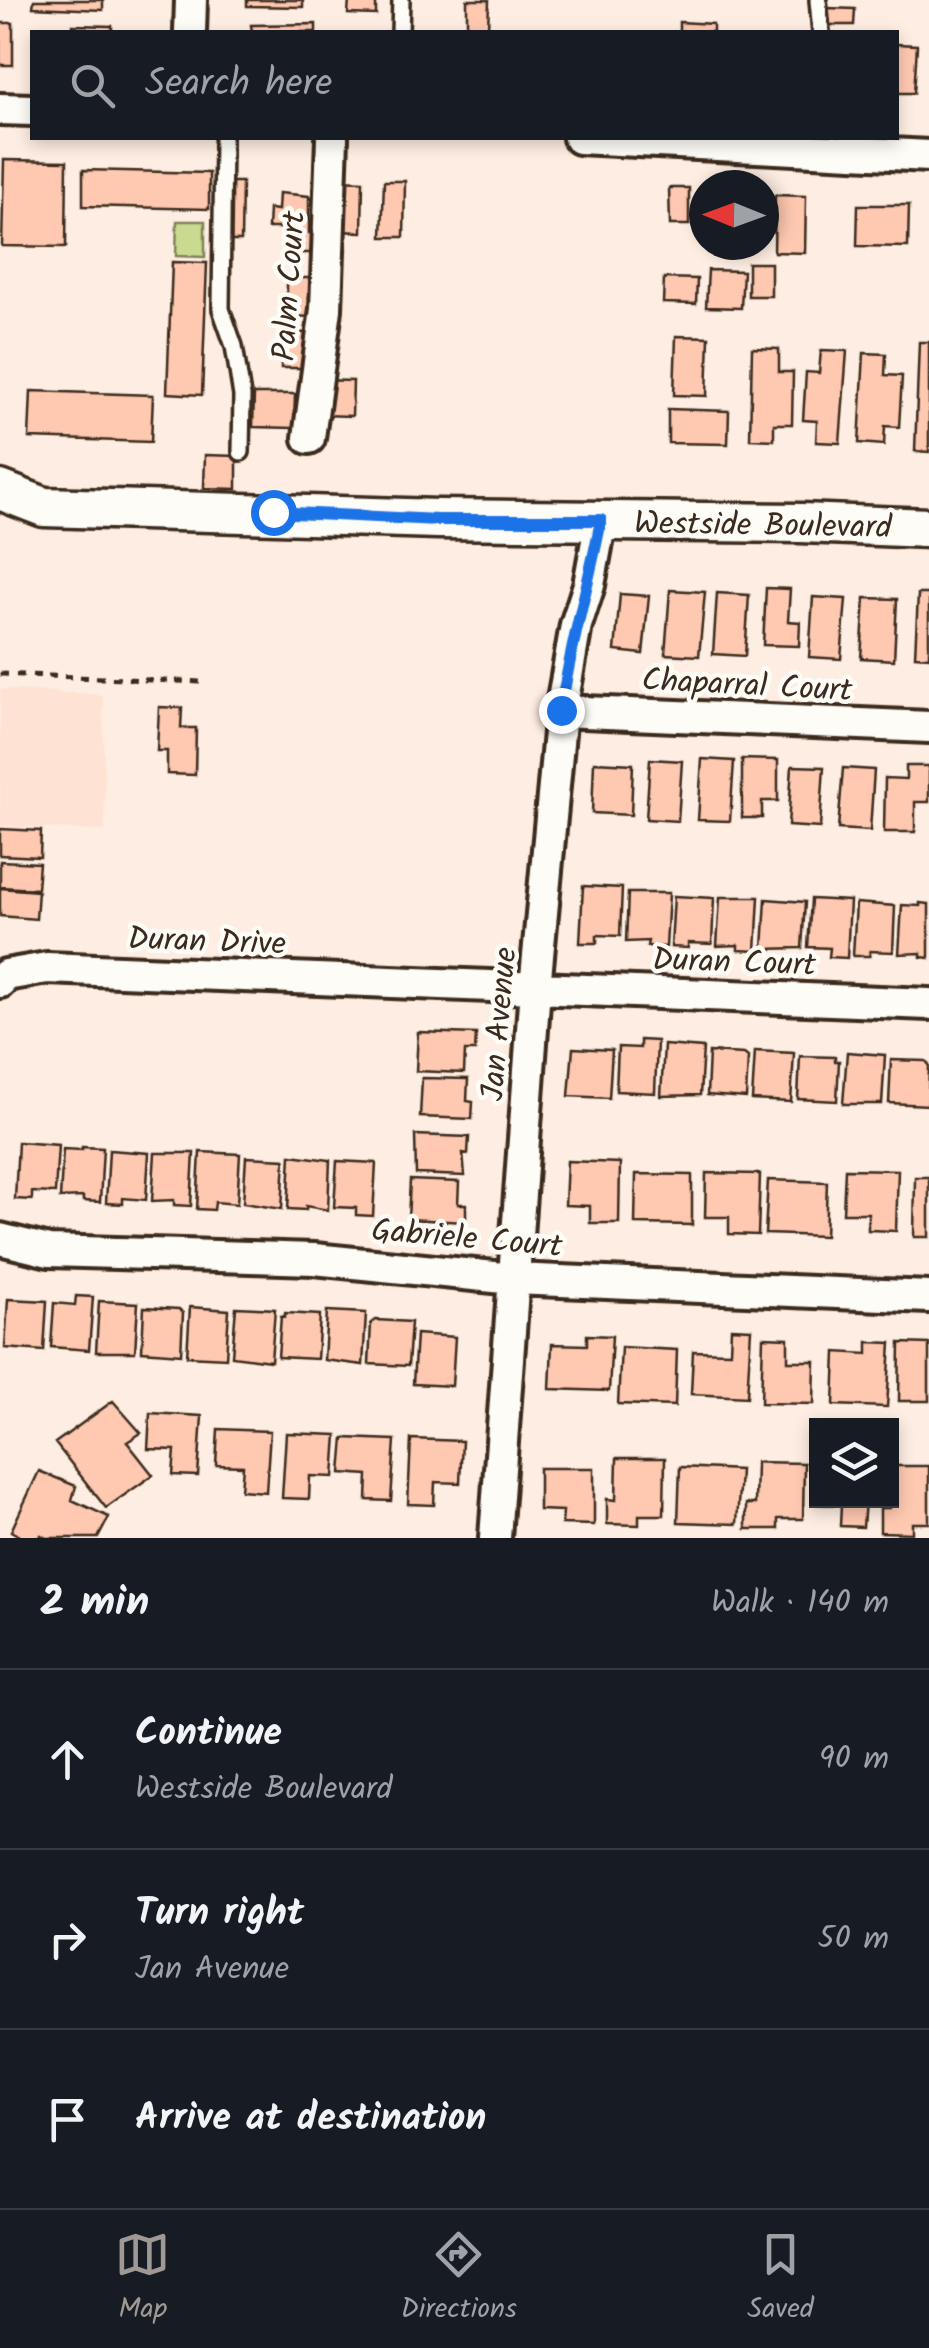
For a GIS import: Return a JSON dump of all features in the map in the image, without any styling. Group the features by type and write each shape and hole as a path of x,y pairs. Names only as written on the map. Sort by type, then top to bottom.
{"street":[{"path":"190,30 191,0"},
{"path":"0,109 30,110"},
{"name":"Palm Court","path":"309,438 326,309 332,140"},
{"path":"650,140 829,145 929,156"},
{"name":"Westside Boulevard","path":"0,490 44,507 438,520 929,528"},
{"name":"Jan Avenue","path":"495,1538 535,988 561,710 601,520"},
{"name":"Chaparral Court","path":"561,710 929,727"},
{"name":"Duran Drive","path":"0,982 6,975 47,968 535,988"},
{"name":"Duran Court","path":"535,988 929,1004"},
{"name":"Gabriele Court","path":"0,1239 49,1252 314,1259 514,1279 929,1297"}],"lane":[{"path":"400,30 401,0"},
{"path":"818,0 821,30"},
{"path":"223,140 221,309 234,346 242,396 241,452"}],"path":[{"path":"0,674 202,682"}],"shaded area":[{"path":"0,689 103,695 105,831 0,826"}],"green space":[{"path":"177,221 205,221 205,257 176,256"}],"building":[{"path":"34,0 103,0 103,10 33,7"},
{"path":"247,0 303,0 303,7 247,6"},
{"path":"349,0 376,0 376,15 348,14"},
{"path":"467,0 489,0 488,30 467,30"},
{"path":"827,8 855,9 854,25 827,25"},
{"path":"679,22 713,24 713,30 679,30"},
{"path":"0,23 13,23 13,65 0,65"},
{"path":"316,24 316,30 252,30 251,25"},
{"path":"73,25 112,26 112,30 73,30"},
{"path":"899,44 917,45 914,93 899,93"},
{"path":"4,160 67,161 66,247 2,246"},
{"path":"83,170 209,173 209,209 83,206"},
{"path":"338,180 363,181 362,232 337,231"},
{"path":"384,181 405,181 404,237 382,237"},
{"path":"227,182 242,182 241,241 226,241"},
{"path":"669,188 689,188 689,225 670,225"},
{"path":"279,193 309,196 309,233 316,233 315,253 286,253 287,228 268,228 269,209 278,210"},
{"path":"779,195 806,196 805,253 779,252"},
{"path":"858,205 909,205 908,247 857,246"},
{"path":"172,262 207,263 202,395 167,393"},
{"path":"748,263 771,263 771,296 748,296"},
{"path":"708,270 743,271 741,308 706,307"},
{"path":"287,278 316,278 315,317 287,316"},
{"path":"664,278 697,279 696,304 663,303"},
{"path":"281,332 307,333 306,368 281,368"},
{"path":"676,336 709,337 707,396 674,395"},
{"path":"919,342 929,342 929,452 915,451"},
{"path":"752,348 779,349 779,372 793,372 792,424 774,424 774,440 750,439"},
{"path":"821,350 847,351 840,443 816,442 817,421 803,420 806,372 819,373"},
{"path":"864,353 886,354 885,375 902,376 899,427 885,426 884,445 859,443"},
{"path":"320,380 353,381 352,416 320,415"},
{"path":"31,391 153,395 151,442 29,438"},
{"path":"254,394 295,394 294,428 253,427"},
{"path":"668,409 729,411 728,444 668,443"},
{"path":"205,455 237,456 237,489 204,488"},
{"path":"766,588 790,589 788,621 800,622 799,646 763,645"},
{"path":"670,590 705,592 699,656 665,654"},
{"path":"717,593 749,595 745,656 713,654"},
{"path":"620,594 649,596 643,654 615,651"},
{"path":"918,594 929,594 929,657 915,656"},
{"path":"813,597 846,599 841,659 809,657"},
{"path":"865,598 897,599 894,660 861,658"},
{"path":"159,707 182,708 181,728 196,728 195,775 167,774 167,751 157,751"},
{"path":"650,759 682,761 678,821 646,819"},
{"path":"702,759 734,761 730,821 698,820"},
{"path":"742,759 778,760 778,801 762,801 762,818 742,818"},
{"path":"594,762 633,764 631,815 592,813"},
{"path":"792,766 824,767 820,828 788,826"},
{"path":"906,766 929,766 929,802 915,802 915,832 884,832 885,778 906,779"},
{"path":"843,768 874,770 870,831 838,829"},
{"path":"0,829 41,831 40,857 0,855"},
{"path":"0,861 39,863 37,889 0,887"},
{"path":"583,886 622,888 620,936 597,935 597,943 580,943"},
{"path":"0,888 38,891 36,919 0,916"},
{"path":"628,893 669,893 666,947 647,946 648,941 626,942"},
{"path":"674,896 714,898 712,944 671,947"},
{"path":"720,897 759,897 756,951 738,950 738,945 717,946"},
{"path":"766,899 805,902 802,948 763,949"},
{"path":"811,899 850,901 847,958 829,957 830,948 808,947"},
{"path":"856,903 895,906 893,952 870,951 870,956 853,956"},
{"path":"929,904 929,958 921,957 921,953 899,954 902,905"},
{"path":"418,1032 476,1034 475,1051 465,1051 464,1073 416,1071"},
{"path":"640,1040 657,1041 655,1093 616,1091 618,1047 640,1048"},
{"path":"664,1045 703,1048 700,1095 661,1096"},
{"path":"573,1048 612,1050 609,1098 569,1096"},
{"path":"755,1051 794,1053 791,1102 752,1100"},
{"path":"709,1052 748,1057 746,1098 707,1095"},
{"path":"847,1052 885,1055 882,1104 843,1104"},
{"path":"800,1056 835,1057 839,1061 837,1101 798,1099"},
{"path":"891,1060 926,1061 928,1105 889,1103"},
{"path":"422,1078 468,1079 467,1101 473,1102 472,1119 420,1117"},
{"path":"415,1135 469,1137 468,1154 463,1153 465,1176 416,1174"},
{"path":"18,1142 58,1145 55,1193 32,1192 32,1200 15,1199"},
{"path":"103,1148 100,1202 83,1201 83,1197 60,1198 63,1149"},
{"path":"109,1150 149,1153 146,1200 123,1198 123,1204 106,1203"},
{"path":"200,1152 240,1154 237,1204 215,1202 214,1210 197,1209"},
{"path":"155,1153 194,1153 191,1206 174,1205 174,1200 152,1201"},
{"path":"291,1155 330,1160 328,1210 306,1206 306,1210 288,1209"},
{"path":"246,1157 285,1159 282,1209 243,1203"},
{"path":"337,1161 376,1163 373,1216 356,1215 356,1208 334,1207"},
{"path":"567,1161 620,1163 619,1223 590,1223 590,1206 565,1205"},
{"path":"845,1169 898,1170 896,1231 868,1230 868,1213 843,1213"},
{"path":"706,1173 760,1174 758,1235 729,1234 729,1217 705,1217"},
{"path":"636,1174 692,1175 692,1225 635,1224"},
{"path":"915,1177 929,1177 929,1237 914,1237"},
{"path":"410,1180 459,1182 458,1204 466,1204 466,1222 408,1219"},
{"path":"768,1180 827,1182 825,1236 765,1234"},
{"path":"76,1296 93,1297 89,1350 51,1347 54,1303 75,1305"},
{"path":"8,1299 47,1301 44,1351 5,1348"},
{"path":"99,1301 138,1303 135,1352 96,1352"},
{"path":"144,1307 179,1309 183,1313 181,1354 142,1351"},
{"path":"190,1307 229,1310 226,1358 187,1356"},
{"path":"236,1307 275,1309 271,1361 232,1356"},
{"path":"327,1311 366,1313 363,1365 324,1360"},
{"path":"285,1313 320,1315 317,1359 278,1357 281,1316 285,1317"},
{"path":"411,1322 408,1366 369,1364 371,1323"},
{"path":"731,1328 751,1329 747,1397 691,1394 693,1351 730,1352"},
{"path":"416,1334 455,1337 452,1386 413,1384"},
{"path":"587,1335 612,1336 609,1391 550,1389 552,1344 587,1345"},
{"path":"763,1337 788,1338 788,1361 815,1361 814,1404 761,1403"},
{"path":"868,1342 891,1343 887,1407 834,1405 836,1352 868,1354"},
{"path":"900,1343 929,1344 929,1401 899,1401"},
{"path":"621,1347 677,1350 675,1406 618,1404"},
{"path":"113,1401 141,1433 127,1442 153,1475 106,1508 55,1443"},
{"path":"150,1413 202,1416 198,1476 173,1475 175,1450 148,1449"},
{"path":"218,1429 270,1431 266,1492 241,1490 243,1466 216,1465"},
{"path":"286,1433 337,1435 334,1477 310,1476 309,1499 282,1498"},
{"path":"344,1438 395,1440 391,1501 367,1500 368,1475 341,1473"},
{"path":"411,1439 462,1441 460,1483 435,1482 434,1505 408,1504"},
{"path":"617,1458 665,1458 664,1515 639,1515 639,1525 607,1524 607,1499 616,1500"},
{"path":"756,1462 804,1463 803,1519 778,1519 778,1529 746,1529 746,1504 755,1504"},
{"path":"899,1466 929,1466 929,1523 912,1523 912,1533 880,1532 880,1508 899,1508"},
{"path":"680,1467 740,1470 737,1524 678,1522"},
{"path":"539,1468 594,1468 594,1525 562,1524 563,1511 539,1510"},
{"path":"39,1471 76,1486 72,1500 109,1517 98,1538 23,1538 11,1531"},
{"path":"841,1508 864,1508 863,1527 840,1526"}],"route":[{"path":"273,512 438,520 601,520 589,585 579,608 561,710"}]}
